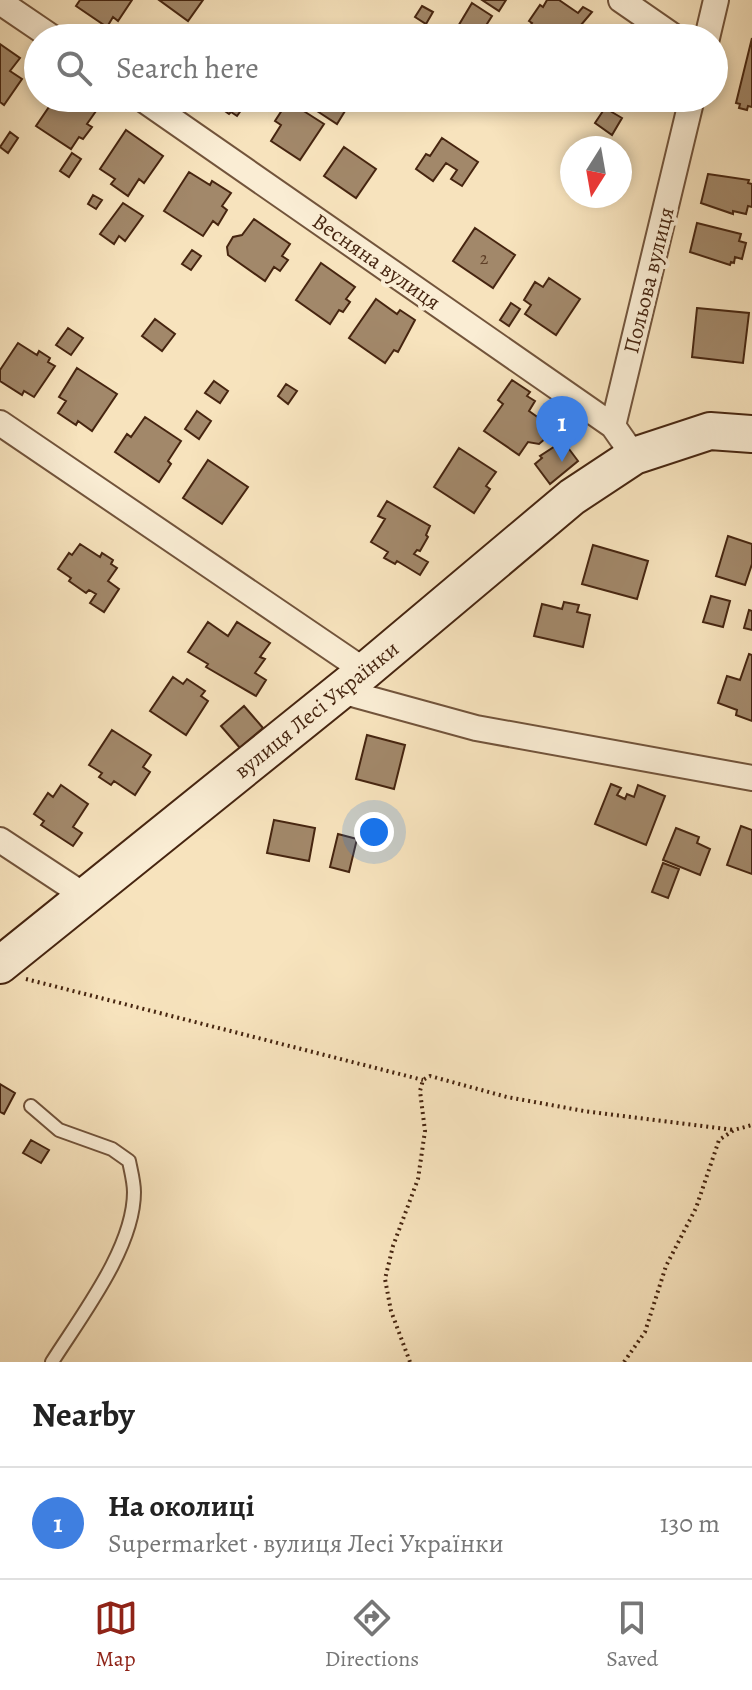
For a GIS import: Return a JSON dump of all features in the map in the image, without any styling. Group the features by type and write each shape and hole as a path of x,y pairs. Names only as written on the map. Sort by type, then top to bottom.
{"street":[{"path":"621,0 656,24"},
{"path":"710,24 716,0"},
{"path":"0,2 32,24"},
{"name":"Весняна вулиця","path":"161,112 613,426"},
{"name":"Польова вулиця","path":"613,426 689,112"},
{"path":"0,423 353,681 476,728 752,778"},
{"path":"613,426 634,456"},
{"name":"вулиця Лесі Українки","path":"11,972 85,896 353,681 572,497 634,456 710,431 752,434"},
{"path":"0,840 85,896"}],"lane":[{"path":"31,1106 59,1130 112,1149 129,1161 134,1191 131,1218 117,1254 52,1362"}],"path":[{"path":"11,972 423,1080 430,1076 553,1106 734,1130"},
{"path":"410,1362 391,1311 385,1279 393,1246 418,1179 425,1131 420,1091 423,1080"},
{"path":"624,1362 645,1332 666,1266 696,1208 719,1140 734,1130 752,1125"}],"building":[{"path":"80,0 132,0 118,21 113,17 109,24 103,24 76,6"},
{"path":"159,0 203,0 188,21"},
{"path":"482,0 506,0 499,11"},
{"path":"547,0 559,0 578,13 583,7 592,12 582,24 531,24 529,21 540,5 543,7"},
{"path":"472,3 492,16 487,24 459,24"},
{"path":"422,6 433,12 426,24 415,17"},
{"path":"752,38 752,107 748,106 747,110 739,108 740,104 736,103"},
{"path":"0,44 20,58 10,71 22,79 4,105 0,102"},
{"path":"46,112 95,112 87,124 92,127 83,139 79,137 71,149 36,126"},
{"path":"281,112 305,112 324,124 300,160 271,141 281,125 275,121"},
{"path":"319,112 344,112 337,124"},
{"path":"602,112 612,112 622,118 612,135 595,123"},
{"path":"126,130 163,156 144,183 139,179 128,196 111,184 115,179 100,169"},
{"path":"10,132 18,138 8,153 0,147"},
{"path":"442,138 478,162 462,186 451,179 457,170 446,163 433,181 416,169"},
{"path":"344,147 376,169 356,198 324,176"},
{"path":"72,153 81,159 69,177 60,171"},
{"path":"189,172 231,193 222,206 227,210 218,225 213,221 203,236 164,211"},
{"path":"708,174 749,180 748,183 752,184 752,207 748,206 746,214 733,211 733,214 701,203"},
{"path":"93,195 102,200 96,209 88,204"},
{"path":"123,203 143,216 125,241 119,236 114,244 100,234"},
{"path":"254,219 290,244 282,256 288,260 280,271 274,267 265,281 228,255 227,247 233,237 242,235"},
{"path":"697,223 741,234 739,241 746,243 742,259 735,257 730,265 690,252"},
{"path":"475,228 515,255 493,288 453,261"},
{"path":"192,250 201,256 191,270 182,264"},
{"path":"321,263 355,287 346,299 350,302 343,312 339,310 330,324 296,300"},
{"path":"549,278 580,299 556,335 525,314 531,305 524,300 535,282 543,287"},
{"path":"376,299 397,314 400,310 415,320 398,352 394,350 385,363 349,338"},
{"path":"511,303 520,309 509,326 500,320"},
{"path":"697,308 749,313 743,363 692,357"},
{"path":"155,319 175,334 162,351 142,336"},
{"path":"68,328 83,338 71,355 56,345"},
{"path":"18,343 37,355 39,351 50,358 48,362 55,366 34,397 24,391 22,395 0,381 0,370"},
{"path":"77,368 117,394 92,431 58,413 66,401 59,397"},
{"path":"512,380 530,392 527,396 535,401 529,411 548,429 546,438 539,444 528,442 519,455 484,431 503,404 498,400"},
{"path":"214,381 228,391 220,403 205,393"},
{"path":"286,384 297,391 288,404 278,396"},
{"path":"197,411 211,421 199,439 185,429"},
{"path":"145,417 181,441 159,482 115,452 127,434 131,437"},
{"path":"563,441 578,461 550,484 535,464 542,458 540,456"},
{"path":"459,448 496,472 486,486 490,489 474,513 434,487"},
{"path":"208,460 248,487 222,524 183,498"},
{"path":"387,501 430,526 420,551 414,554 428,562 420,575 397,561 395,564 384,558 388,552 371,542 385,519 378,516"},
{"path":"728,536 752,544 752,564 745,585 716,576"},
{"path":"80,544 100,557 102,553 113,560 111,564 117,568 108,581 119,589 104,612 90,603 96,594 89,590 86,593 58,569"},
{"path":"593,545 648,561 637,599 582,584"},
{"path":"711,596 730,601 723,627 703,622"},
{"path":"564,602 579,605 577,612 590,615 583,647 534,636 542,604 562,609"},
{"path":"749,610 752,611 752,630 744,628"},
{"path":"208,622 228,636 237,622 270,643 260,657 265,659 255,673 266,680 256,696 206,667 208,664 188,652"},
{"path":"749,654 752,655 752,721 736,715 737,710 718,703 727,676 740,680"},
{"path":"173,677 183,684 187,679 205,691 201,696 208,701 186,735 150,711"},
{"path":"244,706 263,728 240,748 221,726"},
{"path":"112,730 151,755 143,767 150,772 135,795 114,781 111,785 99,777 102,773 89,765"},
{"path":"367,735 405,745 394,789 356,779"},
{"path":"611,784 621,788 617,795 625,799 627,794 634,797 638,785 665,796 646,845 595,824"},
{"path":"61,785 88,804 73,827 82,833 73,846 41,825 44,821 34,814 48,793 53,797"},
{"path":"274,820 315,828 309,861 267,853"},
{"path":"741,826 752,830 752,874 727,865"},
{"path":"676,828 699,837 697,843 710,849 700,875 663,860"},
{"path":"338,834 357,839 349,872 330,867"},
{"path":"663,863 679,869 668,898 652,892"},
{"path":"0,1084 15,1093 4,1114 0,1112"},
{"path":"31,1140 49,1150 41,1163 23,1153"}],"place":[{"name":"На околиці","path":"562,462"}]}
